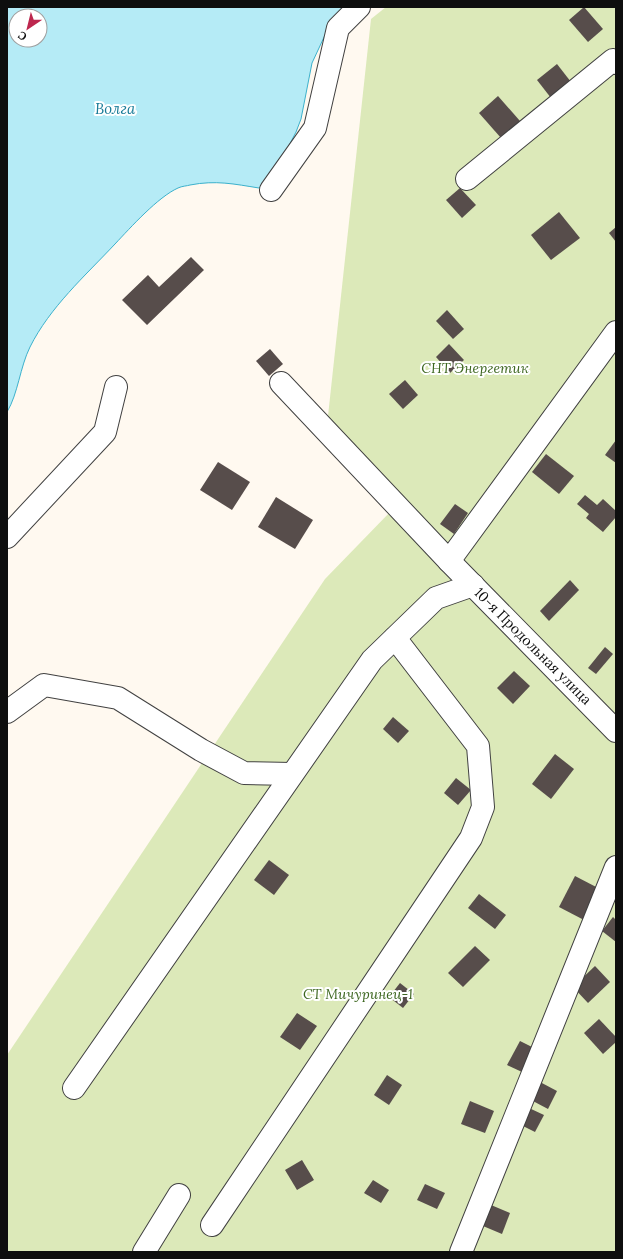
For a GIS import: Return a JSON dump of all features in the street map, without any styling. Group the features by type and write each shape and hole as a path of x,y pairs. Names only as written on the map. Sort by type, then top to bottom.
{"street":[{"path":"271,190 315,128 338,28 359,7"},
{"path":"467,179 613,60 616,63"},
{"path":"449,561 616,332"},
{"name":"10-я Продольная улица","path":"282,383 449,561 616,731"},
{"path":"7,537 106,432 116,387"},
{"path":"74,1088 372,660 436,598 473,585"},
{"path":"212,1225 471,838 483,808 478,746 395,638"},
{"path":"7,712 44,685 118,698 201,750 244,774 292,774"},
{"path":"462,1252 616,867"},
{"path":"144,1252 179,1195"}],"green space":[{"name":"СНТ Энергетик","path":"386,7 616,7 616,724 439,541 328,416 371,19"},
{"name":"СТ Мичуринец-1","path":"392,510 616,735 616,1252 7,1252 7,1055 325,579"}],"water":[{"name":"Волга","path":"7,7 350,7 325,35 312,63 301,119 296,132 278,167 268,182 259,188 217,183 183,186 170,192 153,205 80,280 58,305 38,332 24,363 11,405 7,412"}],"building":[{"path":"584,7 603,29 588,42 569,20"},
{"path":"557,64 571,82 551,98 537,80"},
{"path":"498,96 520,121 501,138 479,113"},
{"path":"460,188 476,205 462,218 446,200"},
{"path":"559,212 580,238 551,260 531,235"},
{"path":"616,227 616,242 609,233"},
{"path":"191,257 204,270 147,325 122,300 148,275 159,287"},
{"path":"447,310 464,329 453,339 436,321"},
{"path":"449,344 464,360 450,373 436,357"},
{"path":"270,349 283,364 269,376 256,361"},
{"path":"405,380 418,395 403,409 389,394"},
{"path":"616,440 616,463 605,455"},
{"path":"546,454 574,476 559,494 532,472"},
{"path":"218,462 250,482 232,510 200,490"},
{"path":"585,495 597,505 603,499 616,511 616,517 603,532 586,518 589,514 577,504"},
{"path":"276,497 313,520 295,549 258,527"},
{"path":"455,504 468,513 454,534 440,524"},
{"path":"570,580 579,590 549,621 540,611"},
{"path":"605,647 613,654 596,674 588,668"},
{"path":"514,671 530,686 513,704 497,688"},
{"path":"393,717 409,731 398,743 383,729"},
{"path":"555,754 574,769 551,799 532,784"},
{"path":"456,778 471,790 458,805 444,793"},
{"path":"269,860 289,875 274,895 254,880"},
{"path":"575,876 600,889 584,920 559,907"},
{"path":"479,894 506,915 495,929 468,908"},
{"path":"613,917 616,920 616,942 602,931"},
{"path":"475,946 490,960 463,987 448,973"},
{"path":"595,966 610,982 588,1003 573,987"},
{"path":"400,983 414,994 403,1008 389,997"},
{"path":"297,1013 317,1026 300,1050 280,1037"},
{"path":"599,1019 616,1037 616,1042 603,1054 584,1033"},
{"path":"520,1041 534,1048 522,1072 507,1065"},
{"path":"387,1075 402,1085 389,1105 374,1095"},
{"path":"540,1082 557,1091 548,1109 531,1100"},
{"path":"470,1101 494,1111 485,1133 461,1124"},
{"path":"529,1108 544,1115 535,1132 521,1125"},
{"path":"302,1160 314,1180 297,1190 285,1170"},
{"path":"373,1180 389,1190 381,1203 364,1193"},
{"path":"425,1184 445,1193 437,1209 417,1200"},
{"path":"491,1205 510,1213 502,1234 483,1226"}]}
